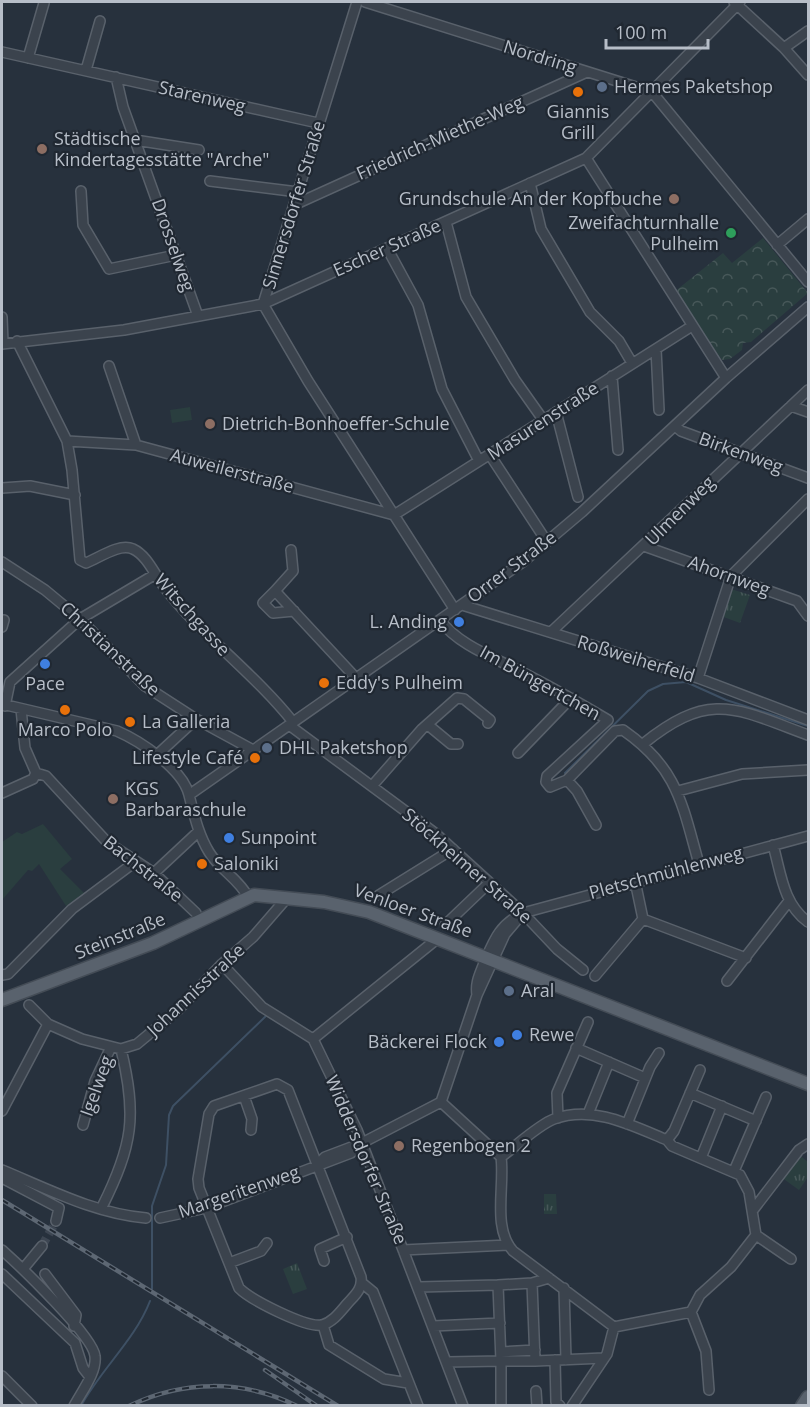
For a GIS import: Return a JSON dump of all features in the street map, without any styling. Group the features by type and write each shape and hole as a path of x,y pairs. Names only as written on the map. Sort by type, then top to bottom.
{"main road":[{"name":"Venloer Straße","path":"248,897 254,895 345,905 490,958 808,1084"},
{"name":"Steinstraße","path":"2,1000 153,944 248,897"},
{"path":"802,1406 808,1397"}],"street":[{"name":"Sinnersdorfer Straße","path":"357,2 263,304 394,515 458,608"},
{"name":"Nordring","path":"365,2 652,92"},
{"path":"737,2 808,75"},
{"name":"Escher Straße","path":"2,343 84,336 263,304 586,158 737,2"},
{"path":"28,58 44,3"},
{"path":"86,70 100,21"},
{"path":"784,48 808,32"},
{"name":"Starenweg","path":"2,52 318,123"},
{"name":"Friedrich-Miethe-Weg","path":"294,205 587,72"},
{"name":"Drosselweg","path":"116,77 116,84 135,140 198,316"},
{"path":"652,92 808,282"},
{"path":"135,140 199,150"},
{"path":"586,158 726,378"},
{"path":"210,181 297,192"},
{"path":"530,183 541,229 590,312 619,341 632,363"},
{"path":"81,191 83,225 109,269 176,255"},
{"path":"777,245 808,219"},
{"path":"446,222 466,297 515,380 544,420"},
{"path":"387,248 418,305 442,389 479,461"},
{"name":"Orrer Straße","path":"189,795 355,677 458,608 547,542 726,378 808,307"},
{"path":"2,317 2,343"},
{"name":"Masurenstraße","path":"394,515 692,326"},
{"path":"2,488 30,486 75,495 67,441 17,341"},
{"path":"656,349 658,410"},
{"path":"109,366 136,445"},
{"path":"612,376 618,450"},
{"name":"Ulmenweg","path":"551,632 644,546 738,453 808,390"},
{"path":"791,406 808,412"},
{"path":"556,412 578,497"},
{"name":"Birkenweg","path":"675,426 681,431 808,478"},
{"name":"Auweilerstraße","path":"67,441 136,445 394,515"},
{"path":"489,454 547,542"},
{"name":"Witschgasse","path":"75,495 80,560 86,563 120,548 129,548 149,563 154,575 216,645 257,681 291,723"},
{"path":"698,678 731,576 808,499"},
{"name":"Ahornweg","path":"644,546 797,601 808,615"},
{"path":"291,550 293,571 263,603 273,614 294,611"},
{"name":"Christianstraße","path":"2,562 45,590 80,619 146,686 196,719 253,750"},
{"path":"154,575 80,619 9,682 3,705 117,731 157,755 175,773 189,795 189,802 199,831 216,862 243,887 248,897"},
{"path":"275,591 355,677"},
{"name":"Roßweiherfeld","path":"458,608 551,632 698,678 808,720"},
{"name":"Im Büngertchen","path":"440,620 448,631 608,720 547,776 546,782 550,787 567,780 615,731 623,730 643,744 662,763 678,791 699,864"},
{"path":"372,786 428,724 457,698 464,699 490,720 488,723"},
{"path":"518,753 571,698"},
{"path":"643,744 667,724 683,716 736,708 808,735"},
{"path":"2,793 33,779 36,773 25,747 21,709"},
{"path":"157,755 196,719"},
{"name":"Stöckheimer Straße","path":"291,723 453,849 523,913 556,949 583,970"},
{"path":"428,724 451,744 458,744"},
{"path":"678,791 742,774 808,770"},
{"name":"Bachstraße","path":"36,773 46,776 106,842 154,873 196,913"},
{"path":"567,780 577,791 596,825"},
{"path":"154,873 199,831"},
{"name":"Pletschmühlenweg","path":"523,913 808,836"},
{"path":"774,845 789,901 797,913 808,922"},
{"path":"379,895 453,849"},
{"path":"5,974 72,909 135,862"},
{"path":"635,881 643,919"},
{"path":"445,925 489,883"},
{"name":"Johannisstraße","path":"116,1048 137,1044 158,1029 222,964 253,937 286,899"},
{"path":"727,981 789,901"},
{"path":"523,913 505,934 490,958 441,1102 501,1157 502,1214 508,1245 614,1327 691,1312"},
{"path":"643,919 746,958"},
{"path":"595,976 643,919"},
{"path":"222,964 262,1007 313,1039 437,939"},
{"path":"29,1005 48,1024 82,1040 116,1048 129,1082 132,1118 127,1149 102,1207"},
{"path":"558,1118 557,1093 588,1022"},
{"path":"2,1111 48,1024"},
{"name":"Widdersdorfer Straße","path":"313,1039 362,1143 464,1406"},
{"name":"Igelweg","path":"82,1125 95,1081 116,1048"},
{"path":"576,1048 645,1078"},
{"path":"627,1124 645,1078 659,1053"},
{"path":"588,1114 609,1062"},
{"path":"667,1140 674,1131 700,1070"},
{"path":"362,1283 359,1291 332,1320 323,1325 310,1324 250,1297 239,1288 206,1208 198,1179 209,1114 214,1106 277,1084 283,1085 288,1090 347,1237 362,1283 373,1292 418,1406"},
{"path":"690,1093 756,1121"},
{"path":"244,1096 252,1119 251,1130"},
{"path":"734,1171 766,1097"},
{"name":"Margeritenweg","path":"160,1218 206,1208 351,1153 362,1143 441,1102"},
{"path":"701,1158 722,1106"},
{"path":"501,1157 552,1120 588,1114 602,1115 667,1140 672,1146 734,1171 745,1182 753,1210 756,1235 731,1267 700,1295 691,1312 706,1352 709,1390"},
{"path":"753,1210 799,1149 808,1144"},
{"path":"2,1170 69,1198 127,1217 146,1218"},
{"path":"2,1178 59,1208 56,1221"},
{"path":"756,1235 791,1259"},
{"path":"324,1261 320,1249 347,1237"},
{"path":"229,1263 261,1251 267,1243"},
{"path":"403,1250 508,1245"},
{"path":"23,1269 42,1246"},
{"path":"2,1250 23,1269 93,1346 95,1366 74,1406"},
{"path":"2,1274 75,1343 83,1368 90,1377"},
{"path":"45,1274 76,1315 74,1326"},
{"path":"419,1287 498,1285 549,1278"},
{"path":"532,1282 535,1361"},
{"path":"498,1285 501,1406"},
{"path":"564,1288 566,1360"},
{"path":"433,1326 500,1323"},
{"path":"323,1325 329,1345 384,1379 408,1383"},
{"path":"575,1404 611,1347 614,1327"},
{"path":"447,1362 535,1350"},
{"path":"501,1356 535,1361 604,1358"},
{"path":"555,1360 556,1402 560,1406"},
{"path":"2,1376 32,1406"},
{"path":"536,1391 537,1406"},
{"name":"Widdersdorfer Straße","path":"458,1394 458,1406"}],"green space":[{"path":"763,238 808,293 751,342 743,343 742,350 730,359 722,360 674,292 723,253 732,263"},
{"path":"190,407 192,420 172,423 170,410"},
{"path":"731,589 750,595 740,623 721,616"},
{"path":"43,824 72,859 60,869 84,893 66,906 39,864 32,871 28,870 2,900 2,842 17,832 22,834"},
{"path":"798,1154 808,1162 808,1177 799,1190 781,1177"},
{"path":"544,1194 556,1194 557,1214 544,1214"},
{"path":"297,1263 307,1289 293,1294 283,1269"}],"waterway":[{"path":"565,773 648,691 663,684 686,682 726,700 808,726"},
{"path":"152,1289 152,1206 166,1165 169,1115 173,1106 267,1015"},
{"path":"81,1406 98,1379 136,1329 150,1301"}],"tunnel":[{"path":"42,1246 56,1221"}],"railway":[{"path":"2,1200 338,1406"},
{"path":"265,1370 317,1406"},
{"path":"129,1406 170,1391 213,1386 255,1391 297,1406"}],"place":[{"name":"Hermes Paketshop","path":"602,87"},
{"name":"Giannis Grill","path":"578,92"},
{"name":"Städtische Kindertagesstätte \"Arche\"","path":"42,149"},
{"name":"Grundschule An der Kopfbuche","path":"674,199"},
{"name":"Zweifachturnhalle Pulheim","path":"731,233"},
{"name":"Dietrich-Bonhoeffer-Schule","path":"210,424"},
{"name":"L. Anding","path":"459,622"},
{"name":"Pace","path":"45,664"},
{"name":"Eddy's Pulheim","path":"324,683"},
{"name":"Marco Polo","path":"65,710"},
{"name":"La Galleria","path":"130,722"},
{"name":"DHL Paketshop","path":"267,748"},
{"name":"Lifestyle Café","path":"255,758"},
{"name":"KGS Barbaraschule","path":"113,799"},
{"name":"Sunpoint","path":"229,838"},
{"name":"Saloniki","path":"202,864"},
{"name":"Aral","path":"509,991"},
{"name":"Rewe","path":"517,1035"},
{"name":"Bäckerei Flock","path":"499,1042"},
{"name":"Regenbogen 2","path":"399,1146"}]}
